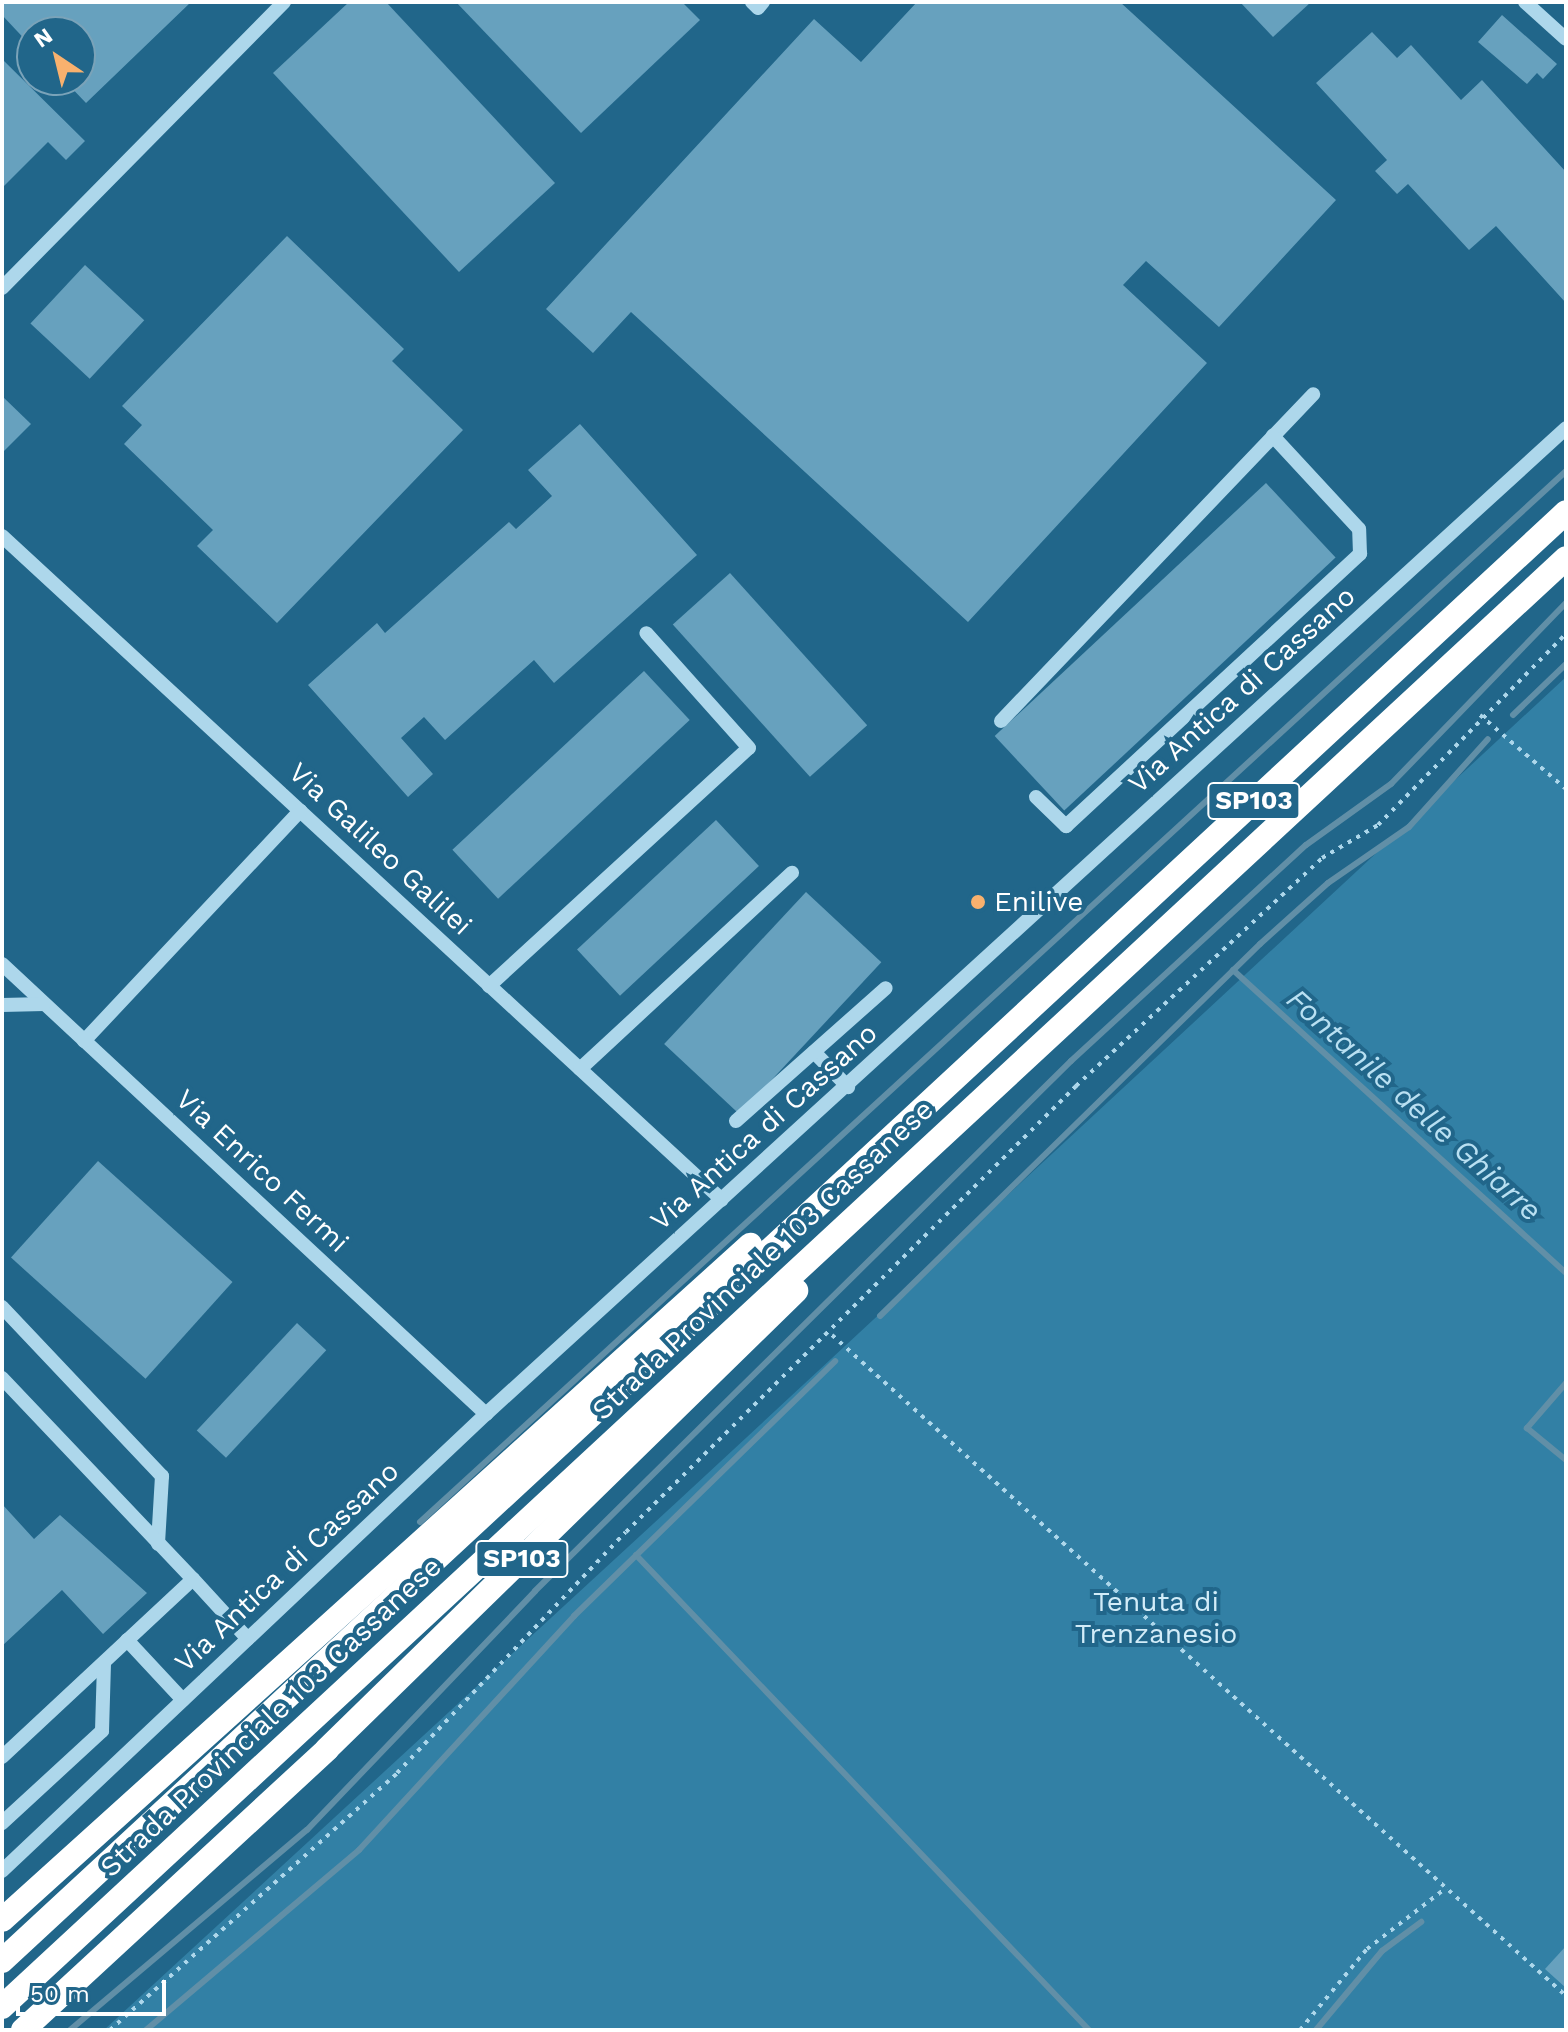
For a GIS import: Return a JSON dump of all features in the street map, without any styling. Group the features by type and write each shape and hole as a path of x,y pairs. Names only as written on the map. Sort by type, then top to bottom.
{"highway":[{"name":"Strada Provinciale 103 Cassanese","path":"2,1961 1566,512"},
{"name":"Strada Provinciale 103 Cassanese","path":"2,2007 1566,558"},
{"name":"SP103","path":"23,2030 440,1639 1007,1075"},
{"name":"SP103","path":"2,1920 824,1179 941,1090"}],"street":[{"path":"2,288 284,2"},
{"path":"752,2 763,2"},
{"path":"1525,2 1566,39"},
{"path":"1001,721 1313,394"},
{"name":"Via Antica di Cassano","path":"2,1871 486,1414 848,1087 1566,428"},
{"path":"1036,797 1066,826 1358,558 1359,529 1273,436"},
{"name":"Via Galileo Galilei","path":"2,536 722,1200"},
{"path":"489,986 749,748 646,633"},
{"path":"84,1041 300,811"},
{"path":"580,1069 792,873"},
{"name":"Via Enrico Fermi","path":"2,964 486,1414"},
{"path":"736,1121 886,988"},
{"path":"2,1005 44,1004"},
{"path":"814,1052 848,1087"},
{"path":"2,1307 162,1476 158,1544"},
{"path":"2,1378 248,1639"},
{"path":"2,1757 193,1579"},
{"path":"127,1640 183,1700"},
{"path":"2,1823 102,1731 104,1663"}],"path":[{"path":"110,2030 397,1773 626,1532 832,1335 1076,1086 1313,866 1378,825 1479,714 1566,634"},
{"path":"1479,714 1566,789"},
{"path":"832,1335 1566,1996"},
{"path":"1300,2030 1367,1949 1446,1888"}],"green space":[{"name":"Tenuta di Trenzanesio","path":"1566,677 1566,2030 104,2030 679,1500"}],"building":[{"path":"2,2 191,2 96,93 96,16 16,16 16,30 2,15"},
{"path":"349,2 386,2 555,183 459,272 273,73"},
{"path":"456,2 682,2 700,20 581,133"},
{"path":"917,2 1120,2 1336,200 1219,327 1146,261 1123,285 1207,363 968,622 631,312 593,353 546,309 814,19 861,62"},
{"path":"1240,2 1311,2 1273,37"},
{"path":"1502,15 1557,64 1543,79 1537,73 1527,84 1478,42"},
{"path":"1372,32 1397,58 1411,45 1461,100 1482,80 1566,172 1566,303 1496,226 1469,250 1408,184 1397,194 1375,171 1387,160 1316,83"},
{"path":"2,59 16,73 16,96 39,96 85,141 66,160 48,142 2,188"},
{"path":"79,96 93,96 86,103"},
{"path":"287,236 404,349 392,361 463,430 277,623 197,546 213,530 124,444 142,425 122,406"},
{"path":"85,265 144,320 90,379 30,324"},
{"path":"2,396 31,424 2,453"},
{"path":"580,424 697,555 554,683 534,660 445,740 424,717 401,738 433,774 408,797 308,685 377,623 385,633 509,522 516,529 552,496 528,470"},
{"path":"1266,483 1336,558 1064,811 995,736"},
{"path":"730,573 867,725 810,777 673,625"},
{"path":"644,671 690,720 498,899 452,850"},
{"path":"716,820 759,866 620,996 577,950"},
{"path":"806,892 881,962 739,1114 664,1044"},
{"path":"98,1161 233,1282 146,1379 11,1258"},
{"path":"297,1323 326,1350 226,1458 197,1431"},
{"path":"2,1504 34,1539 60,1515 147,1593 103,1634 62,1590 2,1646"},
{"path":"1566,1946 1566,1988 1545,1969"}],"waterway":[{"path":"420,1522 1566,471"},
{"path":"70,2030 307,1830 535,1591 1071,1061 1306,845 1391,784 1566,603"},
{"path":"1513,715 1566,664"},
{"path":"880,1316 1260,944 1328,883 1409,827 1488,739"},
{"name":"Fontanile delle Ghiarre","path":"1233,970 1566,1273"},
{"path":"146,2030 359,1850 574,1616 835,1361"},
{"name":"Fontanile delle Ghiarre","path":"1566,1383 1527,1428 1566,1460"},
{"path":"636,1555 1089,2030"},
{"path":"1316,2030 1382,1951 1421,1922"}],"place":[{"name":"Enilive","path":"978,902"}]}
